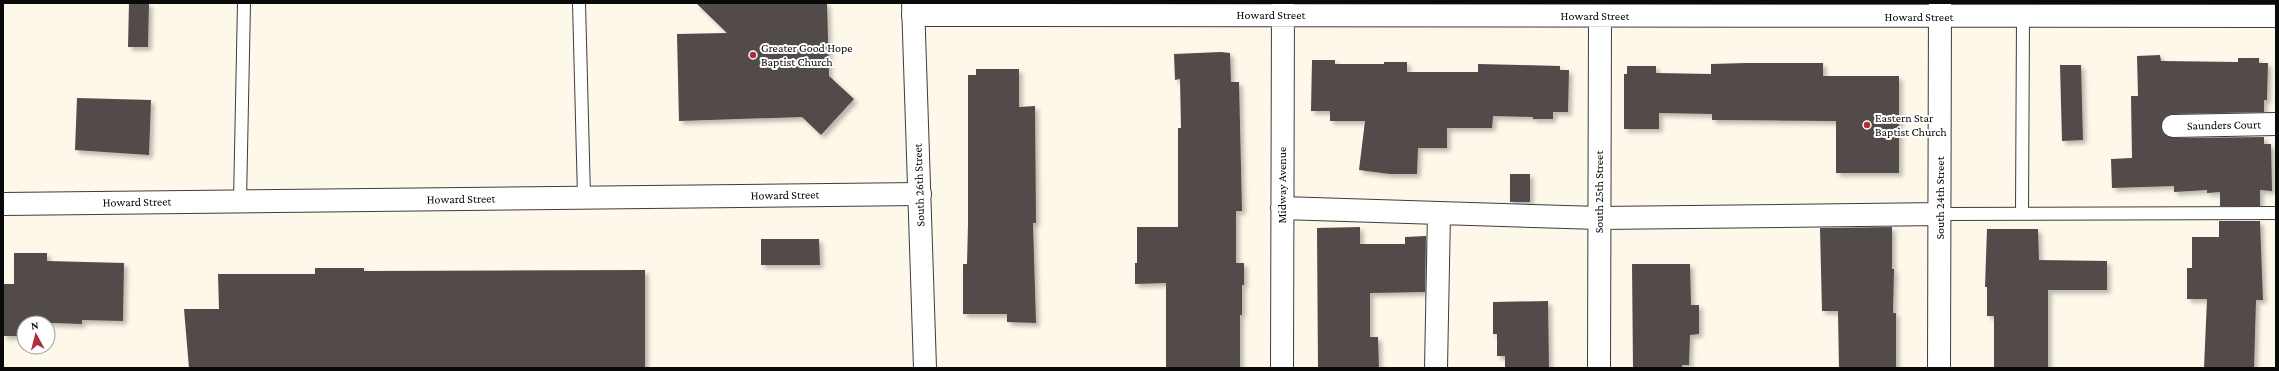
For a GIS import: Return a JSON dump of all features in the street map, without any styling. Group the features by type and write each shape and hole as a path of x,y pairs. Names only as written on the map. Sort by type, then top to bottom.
{"street":[{"name":"Howard Street","path":"913,9 1283,9 1600,16 1940,10 2023,17 2276,16"},
{"name":"South 26th Street","path":"913,9 925,368"},
{"name":"Midway Avenue","path":"1282,368 1283,9"},
{"name":"South 24th Street","path":"1939,368 1940,10"},
{"name":"South 25th Street","path":"1598,368 1600,16"},
{"name":"Saunders Court","path":"2173,126 2276,124"},
{"name":"Howard Street","path":"3,204 920,194"},
{"path":"1282,208 1599,218 1940,214"},
{"path":"1436,368 1439,213"}],"lane":[{"path":"240,201 244,3"},
{"path":"578,3 584,197"},
{"path":"2022,213 2023,17"},
{"path":"1940,214 2276,213"}],"building":[{"path":"129,3 149,3 148,47 128,47"},
{"name":"Greater Good Hope Baptist Church","path":"696,3 827,3 829,76 854,99 821,135 802,117 679,121 677,34 727,33"},
{"path":"1230,53 1231,82 1239,82 1242,211 1236,211 1236,263 1244,263 1242,315 1240,315 1240,368 1166,368 1166,283 1135,284 1135,263 1137,263 1137,227 1178,227 1178,128 1181,128 1180,79 1175,80 1174,54"},
{"path":"2160,55 2161,61 2238,62 2238,58 2259,58 2259,63 2268,63 2267,100 2264,100 2264,112 2173,114 2166,116 2161,126 2163,133 2173,138 2264,137 2264,144 2271,144 2272,191 2260,190 2260,206 2220,206 2220,192 2207,193 2207,190 2174,192 2174,186 2112,188 2111,159 2132,158 2131,96 2138,96 2137,56"},
{"path":"1312,60 1335,60 1335,64 1384,64 1384,62 1407,62 1407,72 1478,72 1478,64 1560,66 1560,70 1569,70 1568,112 1553,112 1553,119 1493,116 1492,128 1447,128 1447,148 1418,148 1417,174 1390,174 1359,170 1365,121 1330,121 1330,111 1311,111"},
{"path":"1823,63 1823,76 1899,76 1899,173 1836,173 1836,121 1712,120 1712,114 1659,113 1659,129 1624,129 1624,74 1627,74 1627,66 1656,66 1656,73 1711,74 1711,64"},
{"path":"2060,65 2081,65 2083,140 2062,141"},
{"path":"976,69 1019,69 1019,107 1035,106 1036,223 1033,223 1036,323 1007,322 1007,314 963,314 963,264 967,264 968,225 968,75 976,75"},
{"path":"77,98 151,100 149,155 75,150"},
{"path":"1510,174 1530,174 1530,202 1510,202"},
{"path":"2219,221 2260,221 2263,300 2256,300 2254,368 2204,368 2207,299 2187,299 2187,268 2192,268 2192,237 2219,237"},
{"path":"1360,227 1360,244 1405,244 1405,237 1426,236 1425,292 1370,293 1370,337 1378,337 1379,368 1318,368 1317,228"},
{"path":"1892,227 1892,269 1894,269 1893,313 1896,313 1896,368 1839,368 1838,311 1822,311 1820,228"},
{"path":"1987,229 2038,229 2039,260 2107,261 2107,290 2048,290 2048,368 1994,368 1994,316 1987,316 1987,287 1985,287"},
{"path":"761,239 819,239 820,265 761,265"},
{"path":"14,253 47,253 47,261 124,263 123,321 82,320 82,324 56,323 56,315 16,315 16,336 3,336 3,284 14,284"},
{"path":"1632,264 1690,264 1691,305 1699,305 1699,334 1690,335 1689,365 1682,365 1682,368 1633,368"},
{"path":"315,268 364,268 364,271 645,270 645,368 189,368 184,309 219,309 218,274 315,274"},
{"path":"1548,301 1549,368 1505,368 1505,356 1497,356 1497,334 1493,334 1493,302"}],"place":[{"name":"Greater Good Hope Baptist Church","path":"753,55"},
{"name":"Eastern Star Baptist Church","path":"1867,125"}]}
